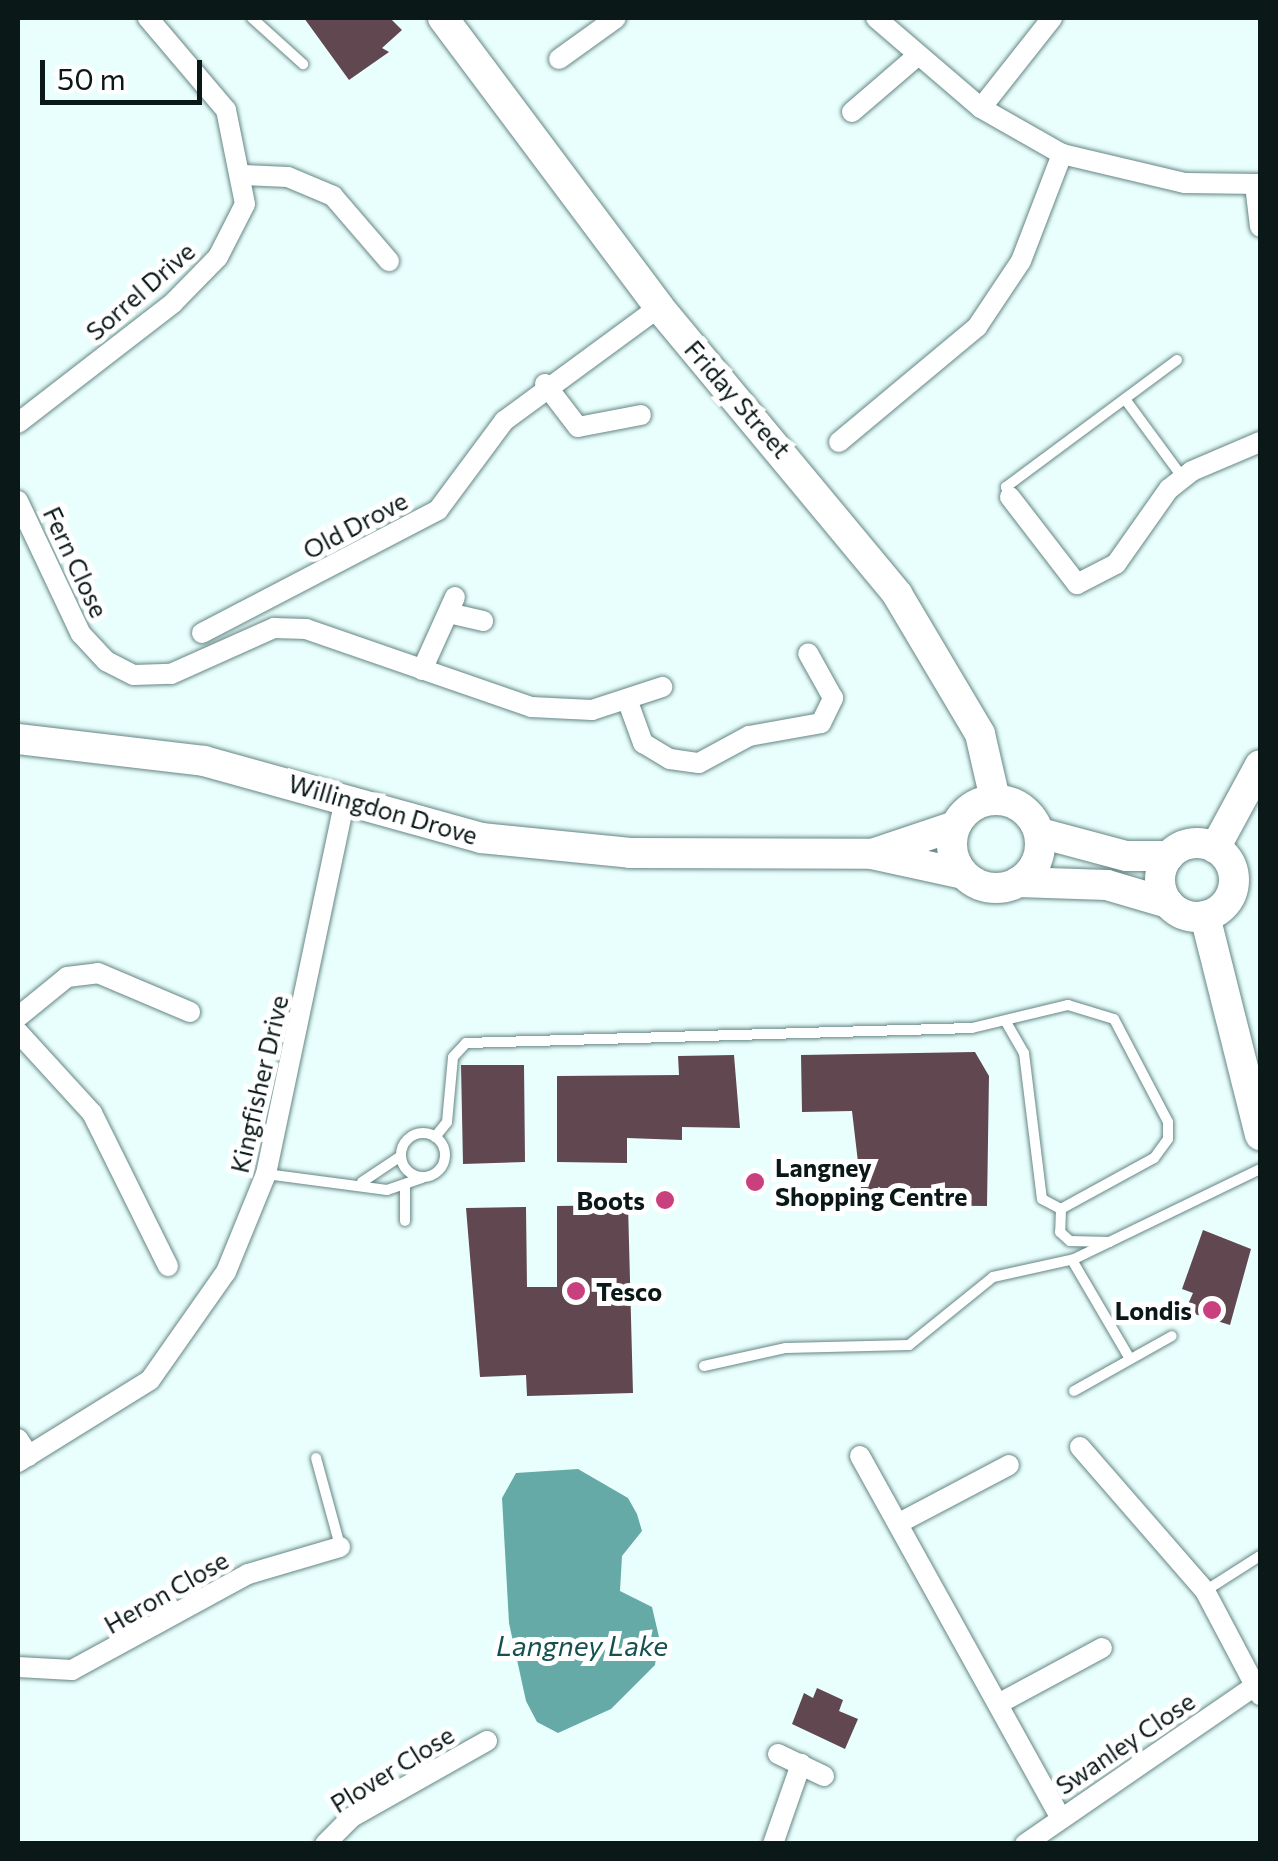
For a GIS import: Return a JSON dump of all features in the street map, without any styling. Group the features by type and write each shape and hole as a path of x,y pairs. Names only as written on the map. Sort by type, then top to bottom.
{"main road":[{"name":"Friday Street","path":"443,18 659,307 897,594 980,734 995,799"},
{"name":"Willingdon Drove","path":"18,739 204,761 346,796 481,838 630,853 872,854 963,874"},
{"path":"1215,848 1260,765"},
{"path":"1018,882 1037,862 1040,834 1028,812 995,799 971,807 955,826 952,851 963,874 989,888 1018,882 1106,884 1205,916"},
{"name":"Willingdon Drove","path":"872,854 955,826"},
{"path":"1040,834 1126,856 1169,856 1191,844 1215,848 1232,866 1232,892 1205,916"},
{"path":"1168,903 1160,879 1169,856"},
{"path":"1205,916 1260,1135"}],"street":[{"name":"Sorrel Drive","path":"18,422 174,303 218,257 245,204 244,175 226,110 148,18"},
{"path":"876,18 981,108 1062,154 1186,183 1258,184 1260,227"},
{"path":"981,108 1052,18"},
{"path":"559,60 608,20"},
{"path":"852,112 917,56"},
{"path":"839,442 976,327 1022,261 1062,154"},
{"path":"244,175 288,177 333,196 389,261"},
{"name":"Old Drove","path":"202,633 438,510 504,421 545,384 659,307"},
{"path":"545,384 578,427 641,415"},
{"path":"1010,497 1077,584 1116,564 1183,478 1220,454 1260,442"},
{"name":"Fern Close","path":"18,500 81,634 106,661 134,675 172,674 274,628 306,629 531,708 628,702 662,687"},
{"path":"18,550 36,535"},
{"path":"422,670 454,605 483,621"},
{"path":"628,702 643,743 670,759 699,762 749,736 821,723 833,698 808,653"},
{"name":"Kingfisher Drive","path":"21,1452 150,1380 226,1272 266,1174 346,796"},
{"path":"18,1016 66,977 98,973 190,1012"},
{"path":"18,1032 92,1114 168,1266"},
{"name":"Swanley Close","path":"1025,1844 1060,1817 1258,1691 1205,1590 1080,1447"},
{"path":"860,1456 901,1522 1060,1817"},
{"path":"901,1522 1009,1464"},
{"name":"Heron Close","path":"18,1667 72,1670 248,1574 340,1547"},
{"path":"998,1704 1102,1648"},
{"name":"Plover Close","path":"325,1844 352,1817 488,1741"},
{"path":"778,1754 824,1776"},
{"path":"772,1844 800,1764"}],"lane":[{"path":"252,18 302,64"},
{"path":"1010,497 1006,487 1177,360"},
{"path":"1124,399 1183,478"},
{"path":"436,1137 447,1122 453,1057 466,1043 1006,1022 1050,1004 1114,1019 1168,1122 1168,1139 1154,1158 1061,1209"},
{"path":"1006,1022 1024,1053 1042,1200 1061,1209"},
{"path":"266,1174 405,1187 444,1162 436,1137"},
{"path":"362,1182 400,1156 409,1138 436,1137"},
{"path":"400,1156 422,1178"},
{"path":"704,1366 786,1348 909,1345 993,1278 1072,1260 1260,1169"},
{"path":"405,1187 405,1220"},
{"path":"1061,1209 1060,1232 1070,1241 1110,1242"},
{"path":"1072,1260 1130,1359"},
{"path":"1074,1391 1172,1336"},
{"path":"316,1458 340,1547"},
{"path":"1205,1590 1260,1556"}],"water":[{"name":"Langney Lake","path":"578,1469 628,1498 637,1514 642,1531 622,1556 620,1591 652,1607 659,1637 655,1665 611,1709 558,1733 537,1722 526,1701 509,1623 502,1498 516,1473"}],"building":[{"path":"304,18 390,18 402,30 382,48 389,52 349,80"},
{"path":"975,1052 989,1076 987,1206 863,1205 852,1111 802,1112 801,1055"},
{"path":"734,1055 740,1128 682,1127 682,1140 627,1138 627,1163 557,1162 557,1076 679,1075 678,1056"},
{"path":"461,1065 524,1065 525,1162 463,1164"},
{"name":"Tesco","path":"628,1205 633,1393 527,1396 526,1375 480,1377 466,1208 526,1207 527,1287 557,1287 557,1206"},
{"path":"1203,1230 1251,1249 1230,1325 1185,1311 1193,1293 1182,1289"},
{"path":"817,1688 843,1700 839,1711 858,1719 845,1749 792,1724 804,1693 813,1698"}],"place":[{"name":"Langney Shopping Centre","path":"755,1182"},
{"name":"Boots","path":"665,1200"},
{"name":"Tesco","path":"576,1291"},
{"name":"Londis","path":"1212,1310"}]}
